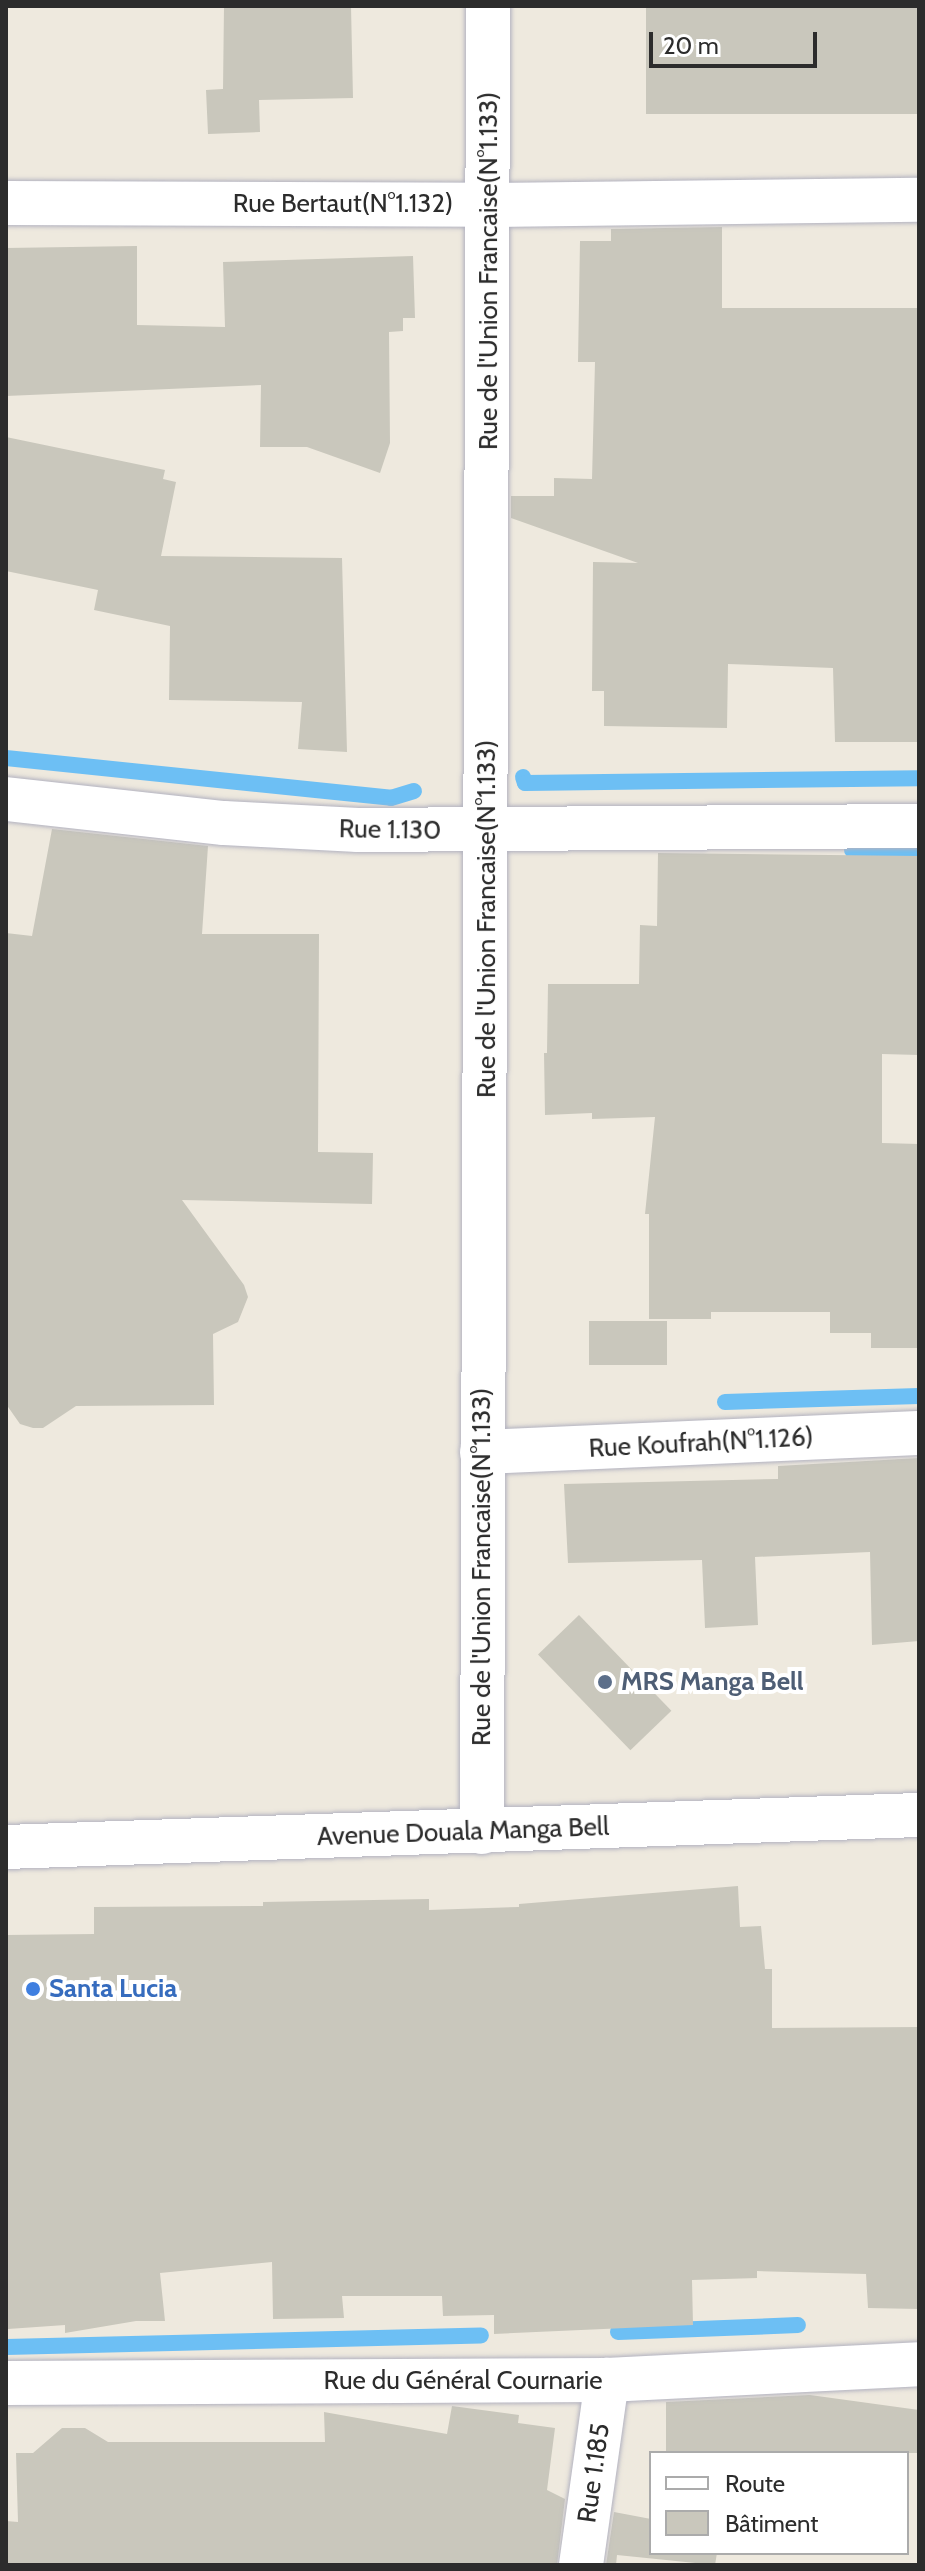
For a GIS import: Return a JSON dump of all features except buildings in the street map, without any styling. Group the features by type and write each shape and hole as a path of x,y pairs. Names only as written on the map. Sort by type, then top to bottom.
{"street":[{"name":"Rue de l'Union Francaise(N°1.133)","path":"482,1832 488,832 488,6"},
{"name":"Rue Bertaut(N°1.132)","path":"6,203 490,205 919,200"},
{"name":"Rue 1.130","path":"6,799 224,823 488,832 919,826"},
{"name":"Rue Koufrah(N°1.126)","path":"482,1452 919,1433"},
{"name":"Avenue Douala Manga Bell","path":"6,1847 919,1815"},
{"name":"Rue du Général Cournarie","path":"6,2383 607,2380 919,2364"},
{"name":"Rue 1.185","path":"581,2565 607,2380"}],"waterway":[{"path":"6,758 391,798 414,791"},
{"path":"523,777 525,783 919,778"},
{"path":"852,850 919,850"},
{"path":"725,1402 919,1396"},
{"path":"618,2332 798,2325"},
{"path":"6,2347 481,2335"}],"place":[{"name":"MRS Manga Bell","path":"605,1682"},
{"name":"Santa Lucia","path":"33,1989"}]}
